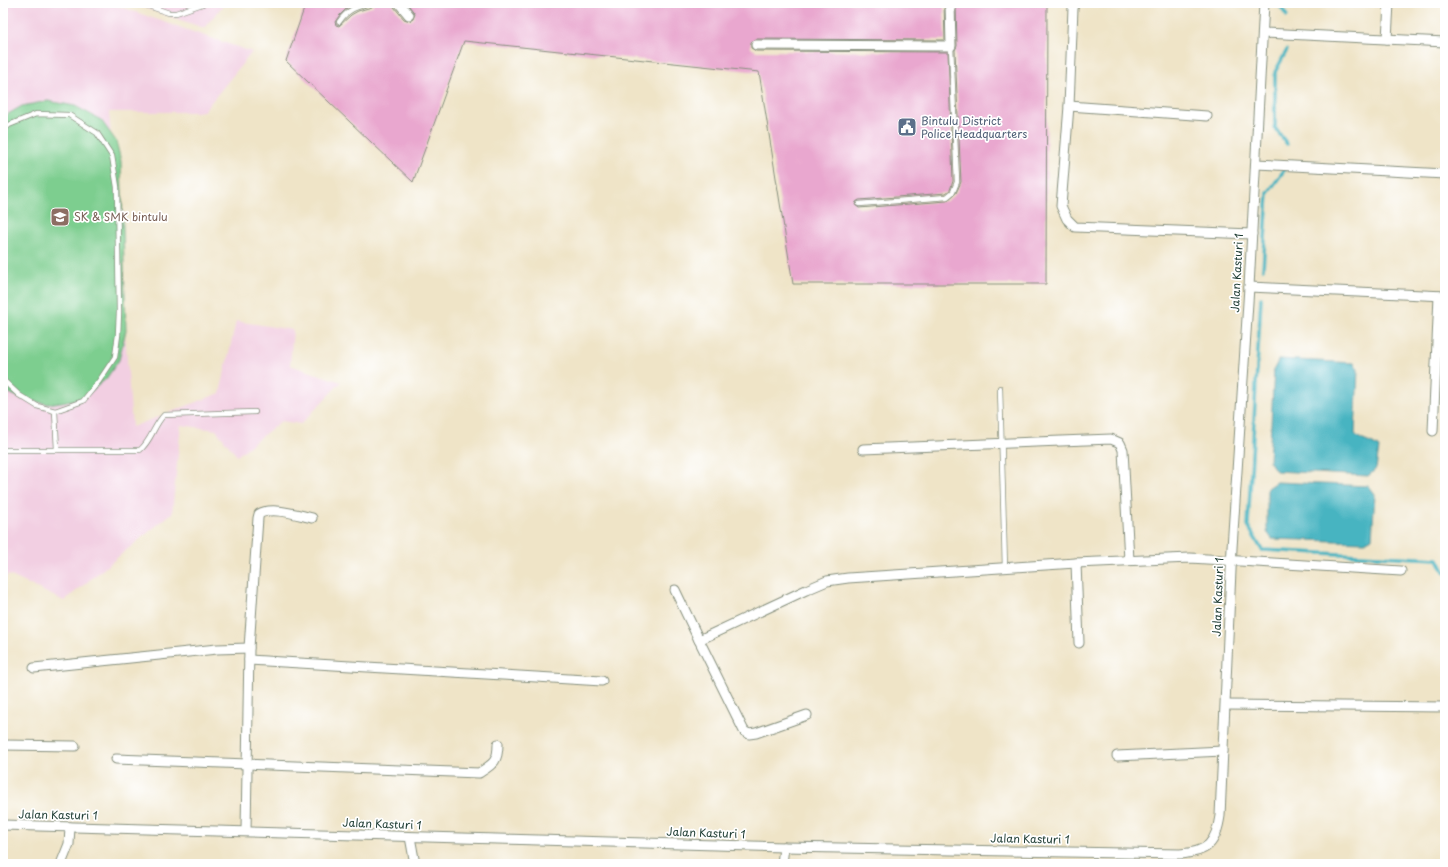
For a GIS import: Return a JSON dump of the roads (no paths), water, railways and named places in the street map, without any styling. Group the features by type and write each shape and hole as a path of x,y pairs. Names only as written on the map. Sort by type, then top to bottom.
{"street":[{"path":"399,3 409,15"},
{"path":"756,45 951,46 950,3"},
{"path":"1075,3 1073,8 1069,106 1061,206 1067,219 1075,227 1252,234"},
{"name":"Jalan Kasturi 1","path":"3,825 784,847 1191,853 1202,850 1209,845 1218,832 1220,816 1232,561 1249,287 1264,3"},
{"path":"1387,39 1389,3"},
{"path":"1263,33 1445,42"},
{"path":"1069,106 1207,116"},
{"path":"1256,164 1445,174"},
{"path":"1249,287 1442,296 1433,431"},
{"path":"863,449 1111,439 1120,443 1124,450 1129,560"},
{"path":"246,831 249,648 259,514 264,511 276,511 289,512 312,518"},
{"path":"700,640 827,581 856,578 1076,563 1190,558 1401,571"},
{"path":"1076,563 1079,643"},
{"path":"675,590 744,731 749,734 756,733 807,715"},
{"path":"34,668 216,649 249,648"},
{"path":"249,660 602,680"},
{"path":"1226,705 1445,707"},
{"path":"116,759 479,773 490,766 498,756 498,744"},
{"path":"3,745 75,746"},
{"path":"1117,756 1223,751"},
{"path":"61,864 69,844 70,827"},
{"path":"410,837 416,864"},
{"path":"782,864 784,847"}],"lane":[{"path":"140,3 169,13 176,13 205,3"},
{"path":"339,22 344,15 353,8 371,3"},
{"path":"859,204 947,197 953,192 957,182 951,46"},
{"path":"3,131 9,125 36,114 69,115 98,133 112,156 117,187 119,312 115,357 83,401 55,411 37,406 19,395 3,380"},
{"path":"1000,388 1005,568"},
{"path":"55,411 57,450"},
{"path":"3,450 140,450 145,446 160,419 164,415 255,412"}],"water":[{"path":"1279,359 1354,363 1358,369 1355,434 1361,439 1379,448 1376,469 1368,476 1276,471 1269,461 1274,369"},
{"path":"1276,482 1369,486 1375,494 1372,538 1365,542 1272,539 1267,532 1267,488"}],"waterway":[{"path":"1278,3 1287,16"},
{"path":"1287,50 1275,72 1275,128 1287,144"},
{"path":"1263,269 1268,193 1285,169"},
{"path":"1261,298 1248,526 1262,550 1438,559 1445,573"}],"place":[{"name":"Bintulu District Police Headquarters","path":"907,127"},
{"name":"SK & SMK bintulu","path":"60,217"}]}
